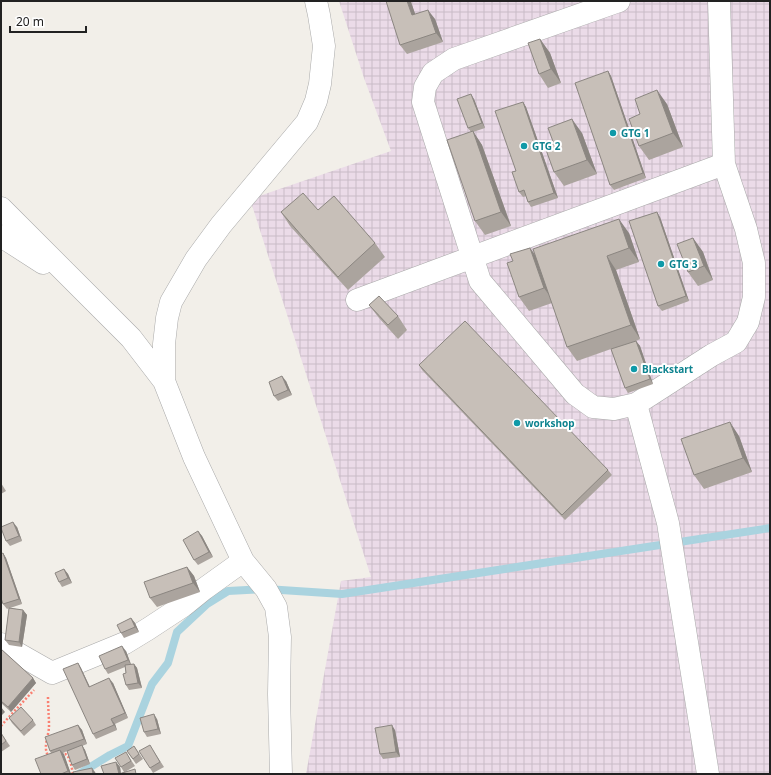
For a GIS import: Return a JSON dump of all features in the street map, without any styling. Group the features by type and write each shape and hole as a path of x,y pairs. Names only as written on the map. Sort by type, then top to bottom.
{"street":[{"path":"164,381 164,344 167,318 172,302 196,259 221,225 307,122 316,100 320,84 324,46 316,1"},
{"path":"619,1 454,59 433,73 425,87 423,102 480,281 575,394 593,407 614,409 636,404 712,355 736,342 748,322 754,297 754,263 746,229 724,164 719,1"},
{"path":"357,300 724,164"},
{"path":"1,208 131,338 164,381 194,457 243,561 266,589 276,607 280,638 279,694 281,774"},
{"path":"1,236 76,284"},
{"path":"636,404 668,524 708,774"},
{"path":"1,644 52,673 125,643 184,606 204,589 243,561"}],"path":[{"path":"1,726 16,708 52,673"},
{"path":"50,758 47,756 46,743 49,728 48,694 52,673"},
{"path":"57,756 67,754 73,774"}],"shaded area":[{"path":"339,1 770,1 770,774 306,774 341,581 371,577 250,199 391,151 364,78"}],"building":[{"path":"386,1 407,1 412,15 428,10 436,33 400,45"},
{"path":"540,39 551,69 539,74 528,43"},
{"name":"GTG 1","path":"608,71 643,173 610,185 575,83"},
{"path":"657,90 673,133 639,146 629,119 640,114 635,99"},
{"path":"471,94 482,123 468,128 457,99"},
{"name":"GTG 2","path":"523,102 554,193 528,202 524,190 519,192 512,172 516,171 495,111"},
{"path":"572,119 587,160 554,172 545,147 554,144 548,128"},
{"path":"473,131 501,212 475,221 447,140"},
{"path":"303,193 318,210 334,196 375,243 338,277 281,212"},
{"name":"GTG 3","path":"657,212 686,296 658,306 629,221"},
{"path":"619,219 629,248 607,256 631,325 567,347 533,249"},
{"path":"693,238 704,266 688,272 677,244"},
{"path":"530,248 544,288 519,297 507,263 513,261 510,254"},
{"path":"379,296 398,316 388,325 369,305"},
{"name":"workshop","path":"465,321 608,470 562,515 419,365"},
{"name":"Blackstart","path":"636,341 650,379 625,388 611,349"},
{"path":"282,376 288,390 274,396 269,382"},
{"path":"730,422 743,458 694,475 681,439"},
{"path":"13,522 19,536 6,541 1,527"},
{"path":"198,531 209,552 194,560 183,540"},
{"path":"3,553 19,599 3,604 1,598 1,554"},
{"path":"187,567 193,583 150,598 144,582"},
{"path":"64,569 68,578 59,582 55,573"},
{"path":"9,608 23,610 19,642 5,640"},
{"path":"131,618 135,627 121,633 117,625"},
{"path":"122,646 128,660 105,669 99,656"},
{"path":"1,649 33,678 8,707 1,701"},
{"path":"78,663 89,687 109,678 125,713 111,719 114,725 93,734 63,669"},
{"path":"134,664 138,683 126,685 123,674 126,673 125,665"},
{"path":"21,707 33,720 21,731 9,718"},
{"path":"154,714 158,729 144,732 140,718"},
{"path":"78,725 84,739 50,751 45,737"},
{"path":"392,725 396,752 380,754 375,728"},
{"path":"1,733 6,741 1,745"},
{"path":"82,745 87,759 72,765 67,751"},
{"path":"150,745 160,762 150,768 139,751"},
{"path":"134,746 139,754 133,759 127,751"},
{"path":"60,750 68,771 61,774 41,774 35,759"},
{"path":"126,752 131,761 121,767 115,758"},
{"path":"116,762 119,774 104,774 101,766"},
{"path":"92,768 93,774 74,774 73,772"},
{"path":"135,769 136,774 119,774"}],"waterway":[{"path":"79,774 128,746 152,684 168,663 177,632 207,604 228,591 266,589 342,594 770,528"}],"place":[{"name":"GTG 1","path":"613,133"},
{"name":"GTG 2","path":"524,146"},
{"name":"GTG 3","path":"661,264"},
{"name":"Blackstart","path":"634,369"},
{"name":"workshop","path":"517,423"}]}
